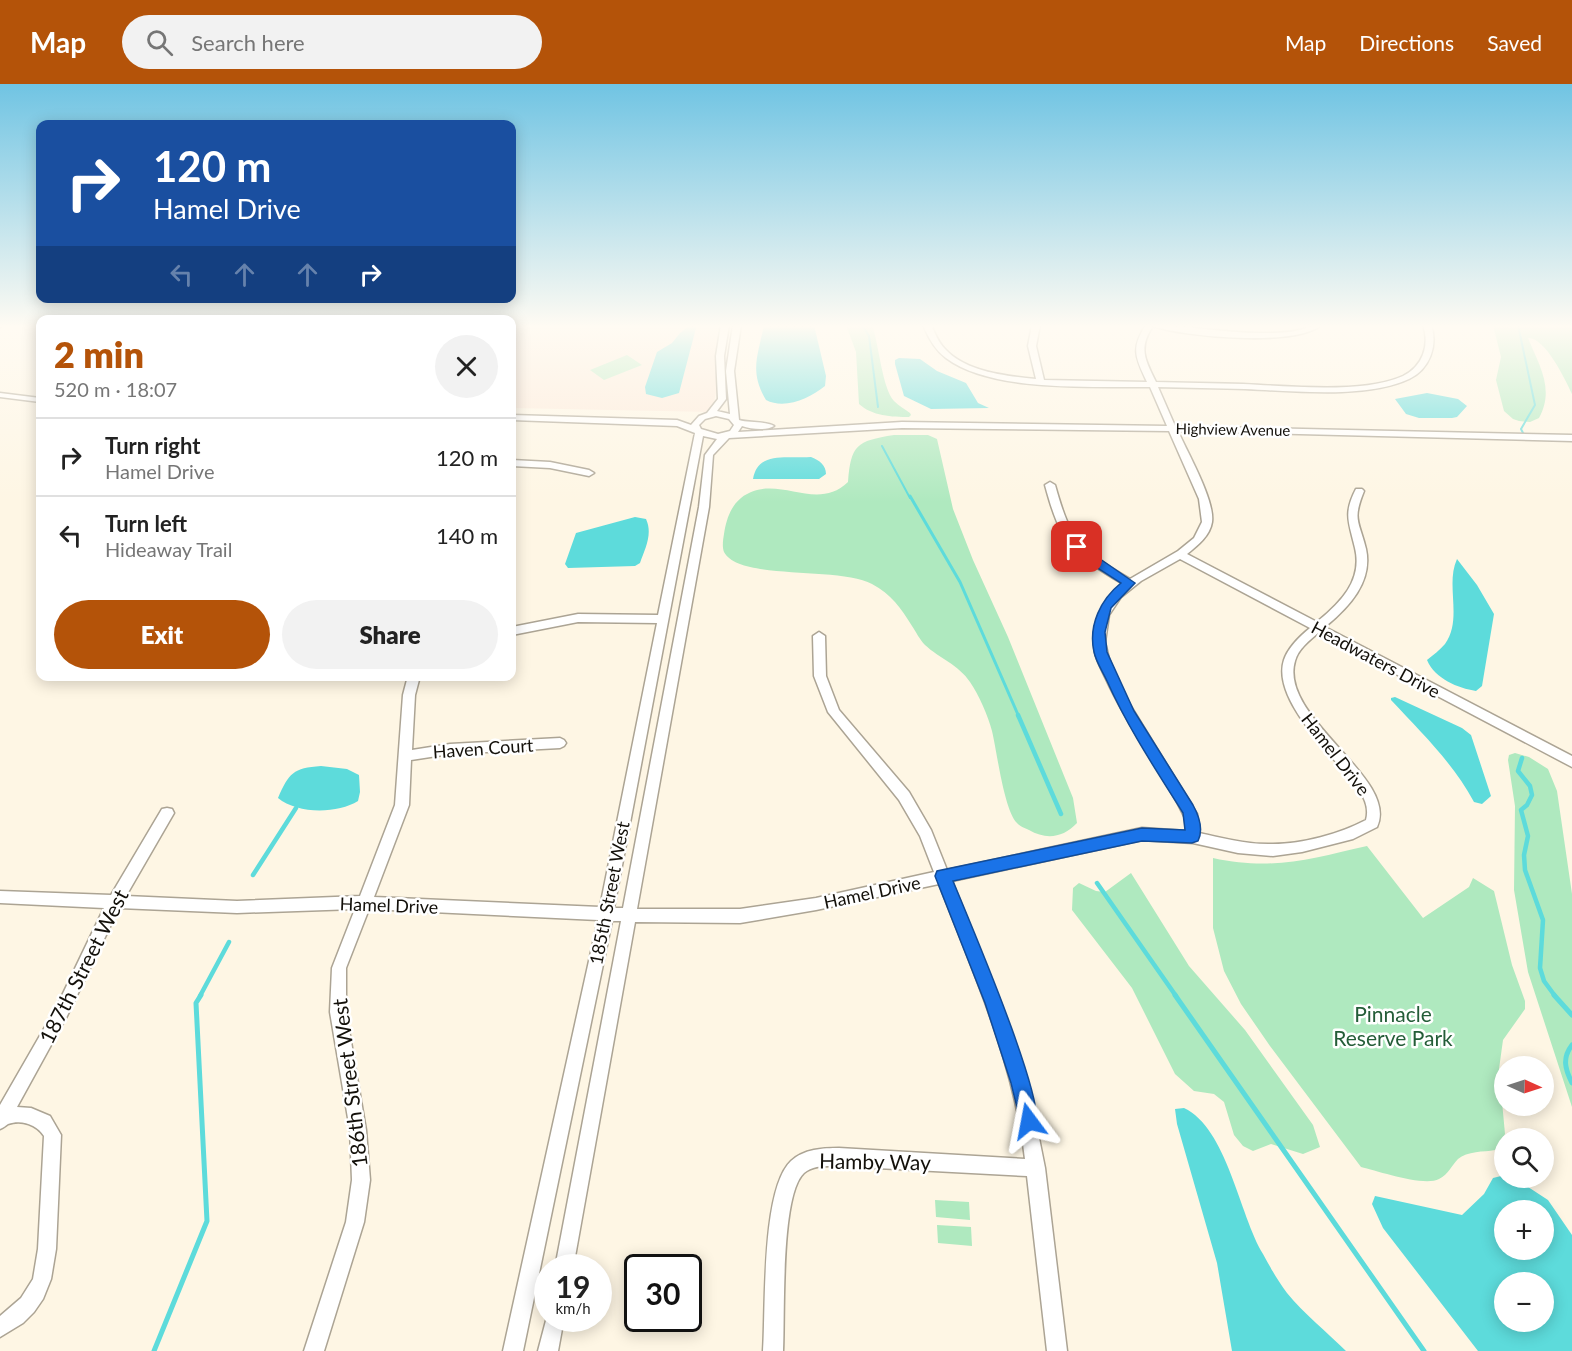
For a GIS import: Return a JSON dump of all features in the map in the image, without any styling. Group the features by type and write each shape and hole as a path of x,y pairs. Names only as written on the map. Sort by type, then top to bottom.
{"street":[{"path":"698,432 696,423 708,415 722,399 721,384"},
{"path":"726,436 736,430 732,384"},
{"path":"1119,384 1329,388 1376,384"},
{"path":"1151,385 1209,512 1208,525 1202,537 1180,555 1129,583 1116,594 1106,607 1099,632 1101,652 1128,713 1188,809 1192,818 1192,837"},
{"path":"0,395 36,400"},
{"name":"Highview Avenue","path":"516,415 724,414 758,426 869,423 894,426"},
{"name":"Highview Avenue","path":"516,415 667,422 684,424 710,437 894,426 1172,428 1572,438"},
{"name":"185th Street West","path":"513,1351 606,914 698,432"},
{"name":"185th Street West","path":"567,1254 704,507 710,454 713,447 726,436"},
{"path":"516,463 550,465 590,473"},
{"path":"1050,485 1063,527 1071,540 1092,559 1129,583"},
{"name":"Hamel Drive","path":"0,897 259,908 364,903 629,915 724,916 762,914 1142,834 1192,837 1238,848 1273,850 1302,846 1353,833 1372,823 1374,808 1368,792 1298,704 1288,684 1286,665 1289,656 1347,600 1360,579 1362,553 1352,512 1359,491"},
{"name":"Headwaters Drive","path":"1180,555 1572,762"},
{"path":"516,630 578,618 662,619"},
{"path":"819,636 818,667 829,702 842,722 911,806 926,834 993,1003 1014,1065 1027,1108 1057,1351"},
{"name":"186th Street West","path":"314,1351 355,1222 361,1180 360,1144 338,1012 339,968 402,805 409,695 413,681"},
{"name":"Haven Court","path":"406,756 450,749 560,743"},
{"name":"187th Street West","path":"1,1118 62,1011 115,901 168,813"},
{"path":"0,1327 15,1316 37,1293 47,1266 53,1135 44,1120 34,1116 1,1118"},
{"name":"Hamby Way","path":"773,1351 780,1208 788,1182 794,1171 802,1164 812,1159 839,1157 1036,1168"},
{"path":"548,1351 552,1332"}],"shaded area":[{"path":"516,384 718,384 712,412 516,408"}],"green space":[{"path":"858,384 886,384 894,401 911,415 909,417 889,416 876,413 859,404"},
{"path":"1497,384 1545,384 1546,397 1539,418 1530,422 1519,421 1504,411"},
{"path":"1567,384 1572,384 1572,394"},
{"path":"894,435 928,435 937,439 953,509 1073,798 1077,823 1066,832 1054,836 1042,835 1017,823 1008,806 992,731 973,687 955,666 925,645 900,607 885,592 872,584 837,575 749,567 733,561 724,552 723,541 727,519 741,498 754,491 768,489 809,494 835,491 848,482 851,460 858,447 871,440"},
{"path":"1515,753 1529,757 1548,769 1557,791 1572,894 1572,1107 1528,972 1514,890 1515,806 1508,760 1509,755"},
{"name":"Pinnacle Reserve Park","path":"1367,846 1423,918 1469,887 1473,878 1494,891 1512,965 1525,1001 1525,1009 1503,1040 1501,1056 1494,1056 1494,1116 1503,1116 1504,1128 1494,1128 1494,1150 1462,1156 1439,1179 1412,1180 1361,1167 1270,1046 1241,1004 1224,971 1213,928 1213,858 1254,863 1309,859"},
{"path":"1131,873 1189,966 1245,1030 1313,1125 1320,1147 1303,1154 1271,1144 1253,1151 1243,1146 1234,1135 1224,1102 1214,1094 1194,1091 1175,1074 1132,988 1072,910 1073,888 1079,883 1096,891 1105,892"},
{"path":"935,1200 969,1202 970,1220 936,1217"},
{"path":"937,1225 971,1227 972,1246 938,1243"}],"water":[{"path":"646,384 681,384 679,393 662,398 646,394"},
{"path":"759,384 825,384 812,395 781,404 766,400"},
{"path":"901,384 967,384 978,403 989,408 931,409 904,396"},
{"path":"1427,393 1458,399 1467,406 1457,417 1419,418 1406,414 1395,399"},
{"path":"784,457 811,457 825,468 826,474 819,479 753,479 756,470 767,460"},
{"path":"635,517 646,519 649,530 648,541 640,563 635,566 568,568 565,564 576,533"},
{"path":"1457,559 1477,585 1494,614 1482,686 1476,691 1448,682 1431,667 1427,660 1445,644 1453,624 1453,580"},
{"path":"1395,697 1462,728 1471,735 1491,796 1482,804 1474,802 1446,761 1391,700"},
{"path":"321,766 347,769 359,775 358,801 339,808 317,810 296,807 278,798 293,773 304,768"},
{"path":"1184,1108 1199,1118 1222,1152 1254,1237 1280,1284 1301,1308 1346,1351 1232,1351 1217,1263 1177,1124 1175,1109"},
{"path":"1494,1178 1494,1188 1530,1188 1548,1200 1494,1200 1494,1260 1554,1260 1554,1209 1572,1235 1572,1351 1478,1351 1383,1228 1372,1204 1375,1196 1462,1215 1484,1194"}],"waterway":[{"path":"875,384 878,407"},
{"path":"1523,433 1521,429 1535,405 1531,384"},
{"path":"882,446 910,498"},
{"path":"910,496 960,582 1019,717"},
{"path":"1018,715 1061,814"},
{"path":"1522,758 1518,771 1530,786 1532,795 1527,805 1521,810 1528,836 1524,855 1525,870 1543,920 1540,968 1544,981 1555,996"},
{"path":"253,875 296,808"},
{"path":"1097,883 1176,996"},
{"path":"200,996 229,942"},
{"path":"154,1351 207,1221 196,1003 201,995"},
{"path":"1175,995 1424,1351"},
{"path":"1554,995 1572,1015"},
{"path":"1572,1045 1567,1054 1566,1064 1572,1083"}],"route":[{"path":"1029,1121 1020,1083 993,1003 943,876 1142,834 1192,837 1193,826 1188,809 1119,696 1101,652 1099,632 1106,607 1129,583 1077,547"}]}
